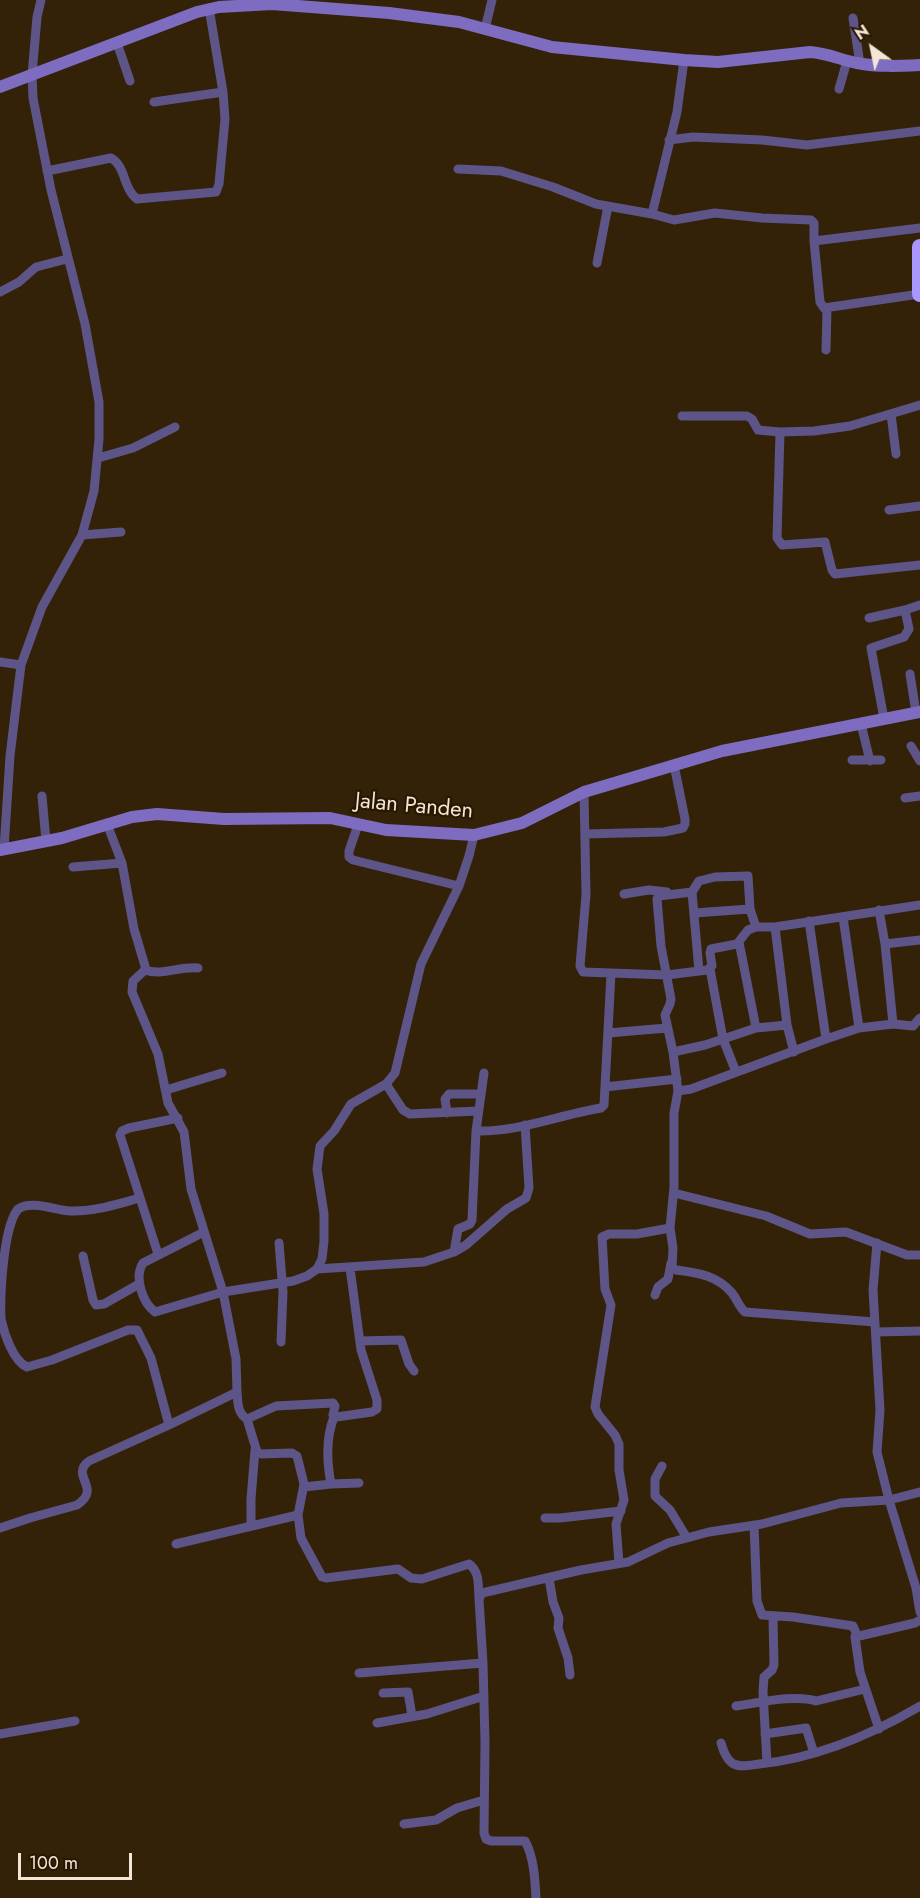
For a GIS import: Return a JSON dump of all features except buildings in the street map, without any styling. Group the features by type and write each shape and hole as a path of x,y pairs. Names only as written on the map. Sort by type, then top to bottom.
{"highway":[{"path":"920,247 920,294"}],"street":[{"path":"2,850 21,665 42,607 82,535 98,458 99,402 96,381 85,324 67,259 47,171 33,98 32,75 37,16 41,0"},
{"path":"484,29 492,0"},
{"path":"0,87 209,8 272,2 459,22 552,47 585,52 718,62 810,52 853,62 920,65"},
{"path":"47,171 111,158 118,164 129,190 136,199 215,192 219,184 225,119 223,92 209,8"},
{"path":"839,89 853,62 853,18"},
{"path":"117,43 130,81"},
{"path":"652,214 682,86 684,60"},
{"path":"153,102 223,92"},
{"path":"669,140 693,137 762,140 807,145 920,131"},
{"path":"458,169 501,171 553,187 590,203 674,220 715,213 811,220 814,223 820,302 823,307 827,309 920,294"},
{"path":"597,263 608,206"},
{"path":"814,241 920,228"},
{"path":"0,292 15,285 36,267 67,259"},
{"path":"826,350 827,309"},
{"path":"682,416 747,416 751,418 758,430 780,432 830,430 920,405"},
{"path":"891,414 896,454"},
{"path":"98,458 133,448 175,427"},
{"path":"780,432 777,538 779,544 825,542 831,568 835,574 920,565"},
{"path":"889,510 920,506"},
{"path":"82,535 121,532"},
{"path":"869,618 920,605"},
{"path":"884,719 872,648 898,640 906,635 908,624 905,610"},
{"path":"0,662 21,665"},
{"path":"910,674 918,712"},
{"name":"Jalan Panden","path":"2,850 62,838 143,815 157,814 238,819 330,818 386,830 474,835 522,823 584,792 674,765 722,752 918,712"},
{"path":"861,724 870,761"},
{"path":"911,746 920,761"},
{"path":"852,760 881,760"},
{"path":"585,834 664,832 683,828 686,822 674,765"},
{"path":"584,792 586,895 580,969 585,973 667,975 710,969"},
{"path":"42,796 46,841"},
{"path":"905,798 920,796"},
{"path":"107,824 122,864 145,970"},
{"path":"358,825 349,851 349,857 353,860 459,886"},
{"path":"317,1269 322,1258 324,1241 324,1214 317,1169 320,1146 334,1131 351,1104 386,1084 397,1069 421,964 459,886 474,835"},
{"path":"73,867 122,864"},
{"path":"699,971 692,892 702,879 748,875 750,909 756,927"},
{"path":"624,894 661,890 672,894"},
{"path":"655,1295 658,1287 668,1279 673,1248 670,1228 674,1193 674,1113 678,1091 673,1053 664,1015 671,999 661,946 657,899 658,896 692,892"},
{"path":"736,1072 723,1039 710,969 712,966 711,949 739,942 746,931 756,927 775,927 920,905"},
{"path":"694,913 750,909"},
{"path":"879,910 885,944 893,1024"},
{"path":"843,916 859,1028"},
{"path":"809,921 826,1039"},
{"path":"775,927 787,1025 794,1052"},
{"path":"885,944 920,940"},
{"path":"739,942 756,1028"},
{"path":"145,970 156,974 179,968 198,968"},
{"path":"145,970 133,981 132,992 158,1054 168,1103 184,1132 191,1190 223,1292 236,1359 239,1410 247,1419 255,1450 251,1526"},
{"path":"476,1131 496,1131 601,1108 604,1105 611,974"},
{"path":"678,1091 691,1089 859,1028 893,1024 913,1026 920,1018"},
{"path":"673,1053 756,1028 787,1025"},
{"path":"608,1033 667,1028"},
{"path":"166,1090 222,1073"},
{"path":"453,1252 458,1229 470,1224 472,1220 476,1131 484,1073"},
{"path":"605,1087 677,1079"},
{"path":"386,1084 406,1112 415,1114 478,1111"},
{"path":"447,1113 445,1099 449,1094 480,1094"},
{"path":"158,1254 120,1139 121,1132 129,1128 178,1118"},
{"path":"204,1232 142,1263 138,1274 140,1284 146,1303 155,1312 223,1292 282,1284 300,1279 317,1269 430,1261 466,1245 501,1214 528,1195 525,1125"},
{"path":"674,1193 766,1216 810,1234 840,1232 907,1255 920,1255"},
{"path":"140,1198 103,1208 70,1211 27,1205 18,1209 8,1231 4,1255 1,1317 17,1360 27,1367 52,1360 128,1330 137,1330 151,1358 169,1425"},
{"path":"620,1563 616,1524 624,1500 619,1470 619,1444 595,1407 611,1305 605,1289 602,1237 609,1234 641,1233 670,1228"},
{"path":"279,1243 284,1314 281,1342"},
{"path":"877,1243 873,1290 880,1410 877,1452 916,1588 920,1612"},
{"path":"83,1256 96,1305 104,1304 140,1284"},
{"path":"671,1263 676,1270 706,1274 723,1284 734,1295 745,1312 875,1322"},
{"path":"334,1416 374,1411 378,1407 360,1341 350,1268"},
{"path":"876,1332 920,1330"},
{"path":"360,1341 401,1340 409,1364 414,1371"},
{"path":"0,1528 81,1503 87,1497 88,1490 81,1473 85,1464 116,1447 169,1425 237,1392"},
{"path":"247,1419 276,1406 331,1403 335,1406 330,1428 328,1457 331,1484"},
{"path":"255,1450 261,1454 294,1453 304,1487 298,1515 303,1543 317,1570 324,1578 398,1569 411,1578 422,1580 469,1564 473,1567 478,1577 483,1663 483,1829 486,1839 491,1841 522,1840 527,1844 535,1880 536,1898"},
{"path":"662,1466 655,1479 655,1496 669,1510 687,1538"},
{"path":"304,1487 359,1483"},
{"path":"478,1599 488,1590 631,1561 668,1543 709,1532 754,1525 841,1503 889,1500 920,1492"},
{"path":"545,1518 621,1511"},
{"path":"176,1544 298,1515"},
{"path":"754,1525 759,1609 764,1617 793,1617 853,1626 857,1635 855,1638 860,1672 879,1729"},
{"path":"549,1578 553,1602 559,1618 558,1628 568,1658 570,1676"},
{"path":"767,1763 763,1703 764,1678 774,1665 773,1617"},
{"path":"857,1635 920,1620"},
{"path":"359,1673 483,1663"},
{"path":"736,1706 794,1699 816,1701 865,1689"},
{"path":"383,1693 408,1692 412,1716"},
{"path":"377,1723 433,1712 484,1696"},
{"path":"721,1743 726,1756 733,1764 738,1766 767,1763 814,1753 879,1729 920,1706"},
{"path":"0,1734 75,1720"},
{"path":"765,1734 807,1728 814,1753"},
{"path":"404,1824 436,1820 457,1808 484,1800"}]}
